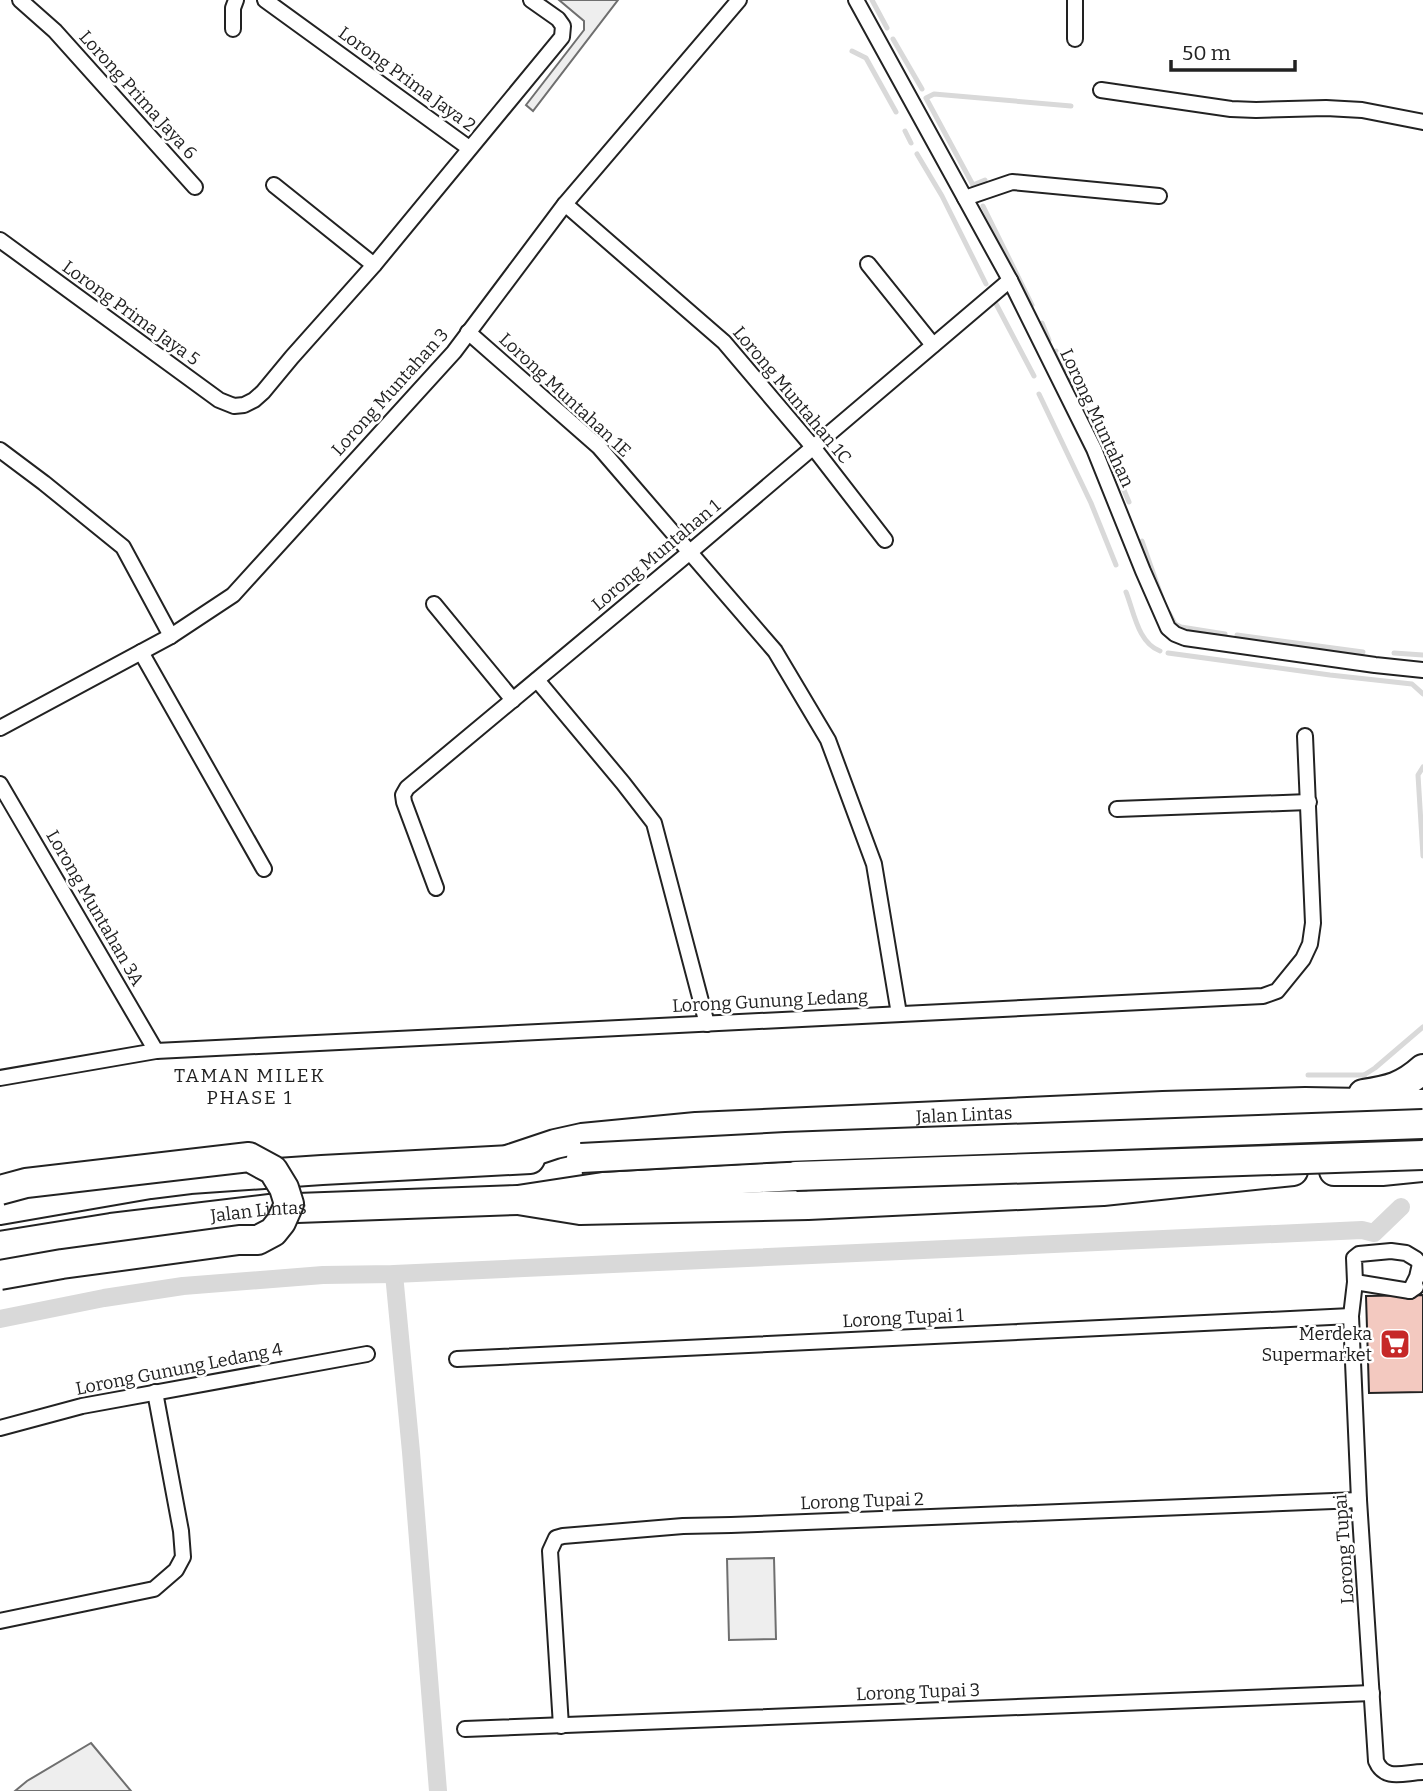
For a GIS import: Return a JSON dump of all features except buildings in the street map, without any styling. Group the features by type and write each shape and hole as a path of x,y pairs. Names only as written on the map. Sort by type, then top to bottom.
{"highway":[{"path":"1305,1102 1391,1089 1408,1082 1423,1069"},
{"name":"Jalan Lintas","path":"510,1159 582,1138 696,1127 1163,1106 1305,1102 1423,1104"},
{"path":"1375,1105 1399,1119 1408,1128 1413,1141 1412,1152 1405,1163 1382,1171"},
{"name":"Jalan Lintas","path":"0,1210 150,1184 322,1170 786,1147 1423,1124"},
{"name":"Jalan Lintas","path":"0,1246 111,1228 271,1209 517,1200 603,1187 796,1177 1423,1155"},
{"path":"0,1190 26,1184 249,1157 273,1170 284,1188 289,1204 281,1222 272,1232 258,1240 62,1264 0,1275"},
{"name":"Jalan Lintas","path":"517,1200 580,1210 808,1205 1103,1191 1284,1171 1382,1171 1423,1167"},
{"path":"1382,1171 1423,1190"}],"street":[{"name":"Lorong Prima Jaya 6","path":"20,0 55,31 195,187"},
{"path":"233,29 233,8 236,0"},
{"name":"Lorong Prima Jaya 2","path":"265,0 469,148 562,37 563,26 558,19 531,0"},
{"name":"Lorong Muntahan 3","path":"0,729 171,636 233,596 454,352 565,204 739,0"},
{"name":"Lorong Muntahan","path":"856,0 1010,280 1094,449 1168,628 1185,638 1375,666 1423,670"},
{"path":"1074,0 1075,39"},
{"path":"1101,90 1256,110 1362,110 1423,122"},
{"path":"274,185 374,265 469,148"},
{"path":"965,198 1012,183 1159,196"},
{"name":"Lorong Muntahan 1C","path":"565,204 724,342 813,447 885,540"},
{"name":"Lorong Prima Jaya 5","path":"0,240 203,390 234,406 244,405 263,392 374,265"},
{"path":"868,264 933,345"},
{"name":"Lorong Muntahan 1","path":"436,888 404,803 403,795 407,788 1010,280"},
{"name":"Lorong Muntahan 1E","path":"468,332 599,447 775,651 828,740 874,864 899,1014"},
{"path":"0,450 123,547 171,636"},
{"path":"434,604 513,700"},
{"path":"141,652 264,869"},
{"path":"537,680 654,823 707,1024"},
{"name":"Lorong Gunung Ledang","path":"0,1078 156,1051 1263,996 1277,991 1303,959 1312,933 1305,736"},
{"name":"Lorong Muntahan 3A","path":"0,784 156,1051"},
{"path":"1117,809 1309,803"},
{"name":"Lorong Tupai","path":"1410,1291 1420,1264 1406,1253 1385,1251 1359,1254 1354,1258 1355,1282 1351,1316 1359,1500 1376,1761 1385,1773 1398,1775 1423,1772"},
{"path":"1355,1282 1410,1291 1423,1282"},
{"name":"Lorong Tupai 1","path":"457,1359 1351,1316"},
{"name":"Lorong Gunung Ledang 4","path":"0,1429 82,1406 367,1354"},
{"path":"0,1622 154,1589 176,1570 183,1557 181,1531 155,1392"},
{"name":"Lorong Tupai 2","path":"561,1726 550,1551 556,1538 562,1536 683,1526 1359,1500"},
{"name":"Lorong Tupai 3","path":"465,1729 1372,1693"}],"shaded area":[{"path":"559,0 618,0 533,111 526,105 584,30 584,21"},
{"path":"774,1558 776,1639 729,1640 727,1559"},
{"path":"91,1743 131,1791 15,1791 27,1781"}],"waterway":[{"path":"872,0 887,28"},
{"path":"893,39 922,89"},
{"path":"852,51 866,58 896,112"},
{"path":"985,180 973,185 926,98 934,94 1071,106"},
{"path":"905,131 911,143"},
{"path":"917,154 942,196 986,284"},
{"path":"983,206 1032,305"},
{"path":"994,300 1034,376"},
{"path":"1042,323 1049,340"},
{"path":"1056,351 1100,436"},
{"path":"1039,394 1091,503 1116,565"},
{"path":"1107,450 1129,502"},
{"path":"1142,541 1162,598"},
{"path":"1126,592 1142,634 1160,651"},
{"path":"1169,613 1175,624 1181,627 1225,634"},
{"path":"1237,635 1363,652"},
{"path":"1168,653 1412,684 1423,694"},
{"path":"1394,653 1423,655"},
{"path":"1423,767 1418,775 1423,856"},
{"path":"1365,1086 1364,1075 1423,1027"},
{"path":"1308,1075 1364,1075"},
{"path":"0,1319 104,1298 183,1286 323,1275 1362,1230 1374,1233 1401,1207"},
{"path":"394,1274 438,1791"}],"place":[{"name":"Merdeka Supermarket","path":"1395,1344"}],"district":[{"name":"TAMAN MILEK PHASE 1","path":"250,1086"}]}
